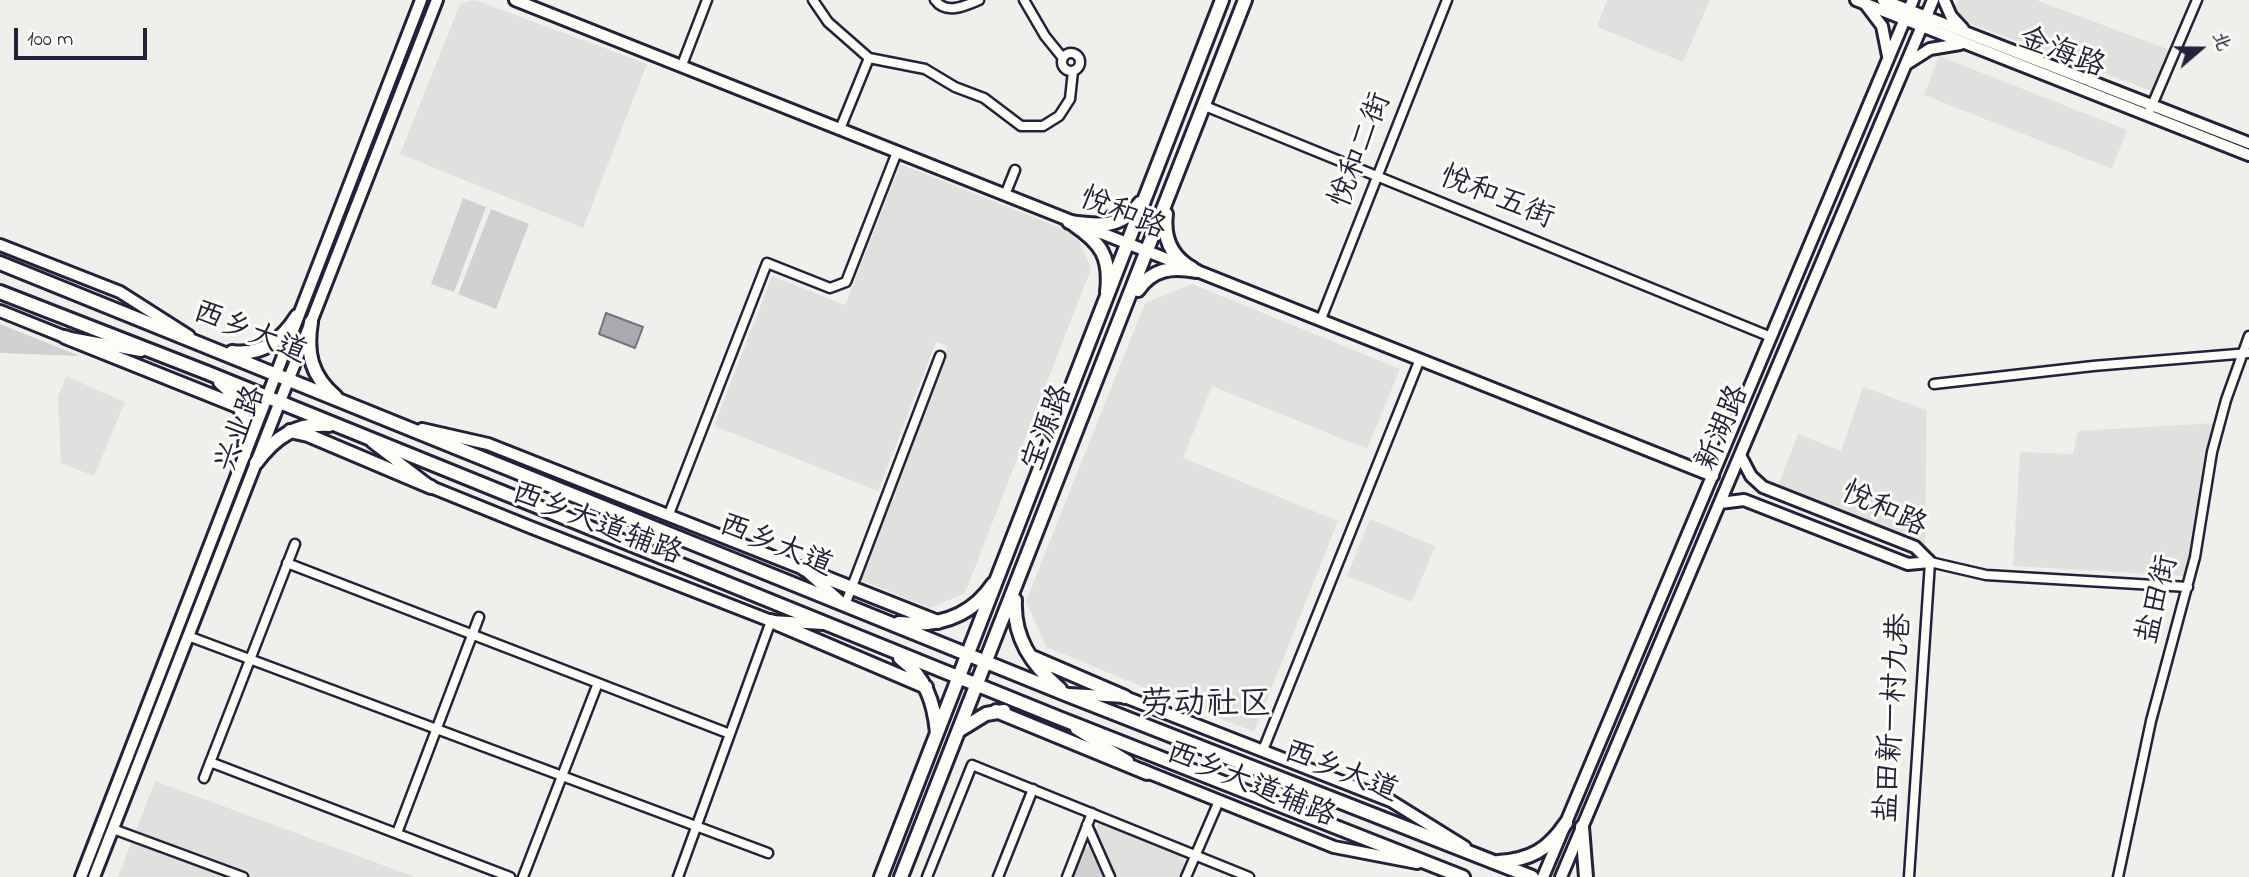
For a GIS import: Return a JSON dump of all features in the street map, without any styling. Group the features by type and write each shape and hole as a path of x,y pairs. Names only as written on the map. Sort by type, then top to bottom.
{"main road":[{"name":"宝源路","path":"881,877 1105,307 1222,0"},
{"name":"宝源路","path":"901,877 1245,0"},
{"path":"1069,222 1092,226 1116,223 1133,212 1152,182"},
{"path":"1169,199 1165,218 1167,241 1177,257 1196,271"},
{"path":"1069,222 1088,234 1103,251 1107,272 1105,307"},
{"name":"西乡大道","path":"0,263 1065,694 1532,877"},
{"path":"1121,321 1136,292 1152,274 1171,268 1196,271"},
{"name":"西乡大道","path":"0,292 208,373 1059,718 1463,877"},
{"path":"217,350 246,353 262,349 284,335 297,316"},
{"path":"311,322 309,348 314,370 328,390 344,404"},
{"path":"65,337 240,407"},
{"path":"208,373 223,384 240,407 246,434 244,455"},
{"path":"256,463 270,445 290,431 318,424 342,428"},
{"path":"290,431 308,435 430,487"},
{"path":"804,569 938,622"},
{"path":"887,621 938,622 963,613 975,604 1003,569"},
{"path":"1021,575 1014,614 1021,644 1065,694"},
{"path":"771,621 926,687"},
{"path":"883,646 913,668 926,687 932,700 937,736"},
{"path":"1030,656 1125,697"},
{"path":"996,711 1147,773"},
{"path":"960,730 977,718 996,711 1059,718"},
{"path":"928,759 935,753 941,754 945,758 945,766"},
{"path":"1488,860 1525,860 1534,856 1549,845 1566,823"},
{"path":"1582,827 1586,877"}],"street":[{"name":"兴业路","path":"283,377 297,316 421,0"},
{"name":"兴业路","path":"94,877 256,463 274,400 311,322 437,0"},
{"name":"悦和路","path":"514,0 1713,475"},
{"path":"682,65 707,0"},
{"path":"813,0 842,37 869,58 925,69 955,87 985,98 1009,120 1031,127 1051,122 1070,99 1073,71 1080,64 1078,56 1071,52 1062,57"},
{"path":"935,0 950,9 979,0"},
{"path":"1024,0 1045,36 1062,57 1064,69 1073,71"},
{"name":"悦和二街","path":"1321,319 1447,0"},
{"name":"金海路","path":"1882,0 1909,10 1924,22 1962,43 2249,143"},
{"name":"新湖路","path":"1561,877 1933,0"},
{"path":"1944,0 1951,16 1970,34"},
{"path":"2150,110 2197,0"},
{"path":"1860,2 1882,26 1889,59"},
{"name":"金海路","path":"1860,2 1909,10"},
{"name":"新湖路","path":"1543,877 1909,10"},
{"name":"金海路","path":"1924,22 1970,34 2249,155"},
{"path":"1906,65 1930,49 1962,43"},
{"path":"840,129 869,58"},
{"name":"悦和五街","path":"1205,106 1771,337"},
{"path":"669,514 767,263 830,288 846,282 897,152"},
{"path":"1004,195 1015,170"},
{"path":"0,245 120,292 197,342"},
{"path":"0,311 65,337 155,353"},
{"name":"盐田街","path":"2118,877 2151,721 2188,587 2213,452 2249,336"},
{"path":"1934,384 2245,353"},
{"path":"845,605 940,356"},
{"path":"1263,750 1420,359"},
{"name":"兴业路","path":"81,877 244,455 274,400"},
{"name":"西乡大道辅路","path":"395,423 488,444 669,514 804,569 845,605"},
{"name":"西乡大道辅路","path":"364,436 430,487 771,621 826,624"},
{"name":"悦和路","path":"1741,455 1751,475 1763,487 1915,547 1930,562"},
{"name":"悦和路","path":"1720,503 1744,500 1908,564 1930,562"},
{"path":"204,778 295,544"},
{"path":"1930,562 1986,575 2188,587"},
{"name":"盐田新一村九巷","path":"1909,877 1930,562"},
{"path":"287,563 730,734"},
{"path":"397,833 479,617"},
{"path":"678,877 771,621"},
{"path":"188,636 768,853"},
{"path":"523,877 598,683"},
{"name":"西乡大道辅路","path":"1065,694 1125,697 1391,800 1488,860"},
{"name":"西乡大道辅路","path":"1059,718 1147,773 1334,847 1436,866"},
{"path":"210,762 510,877"},
{"path":"927,877 972,765 1249,877"},
{"path":"999,877 1033,789"},
{"path":"1186,877 1219,801"},
{"path":"1066,877 1092,813"},
{"path":"1087,825 1110,877"},
{"path":"113,829 243,877"}],"shaded area":[{"path":"475,0 647,64 583,228 400,154 460,4"},
{"path":"1607,0 1710,0 1683,62 1597,27"},
{"path":"1958,0 2036,0 2170,50 2154,92 1958,19 1954,10"},
{"path":"1939,56 2127,130 2112,169 1924,95"},
{"path":"900,164 1076,234 1091,269 965,593 930,608 858,579 948,346 936,342 878,491 714,426 772,276 845,305"},
{"path":"463,198 486,207 454,292 431,284"},
{"path":"491,209 529,224 496,309 458,294"},
{"path":"1192,284 1400,369 1367,449 1212,386 1183,458 1338,521 1254,732 1046,647 1026,601 1145,303"},
{"path":"606,313 643,327 635,348 599,334"},
{"path":"0,324 80,356 0,353"},
{"path":"66,376 125,402 94,476 61,463 58,397"},
{"path":"1863,387 1927,410 1925,546 1778,486 1798,434 1841,451"},
{"path":"2214,423 2185,576 2013,566 2020,452 2073,454 2078,431"},
{"path":"1370,519 1435,546 1412,602 1347,576"},
{"path":"155,781 415,877 118,877"},
{"path":"1100,821 1180,852 1185,863 1179,877 1115,877 1095,830"},
{"path":"1090,846 1103,877 1072,877 1084,848"}],"district":[{"name":"劳动社区","path":"1206,708"}]}
